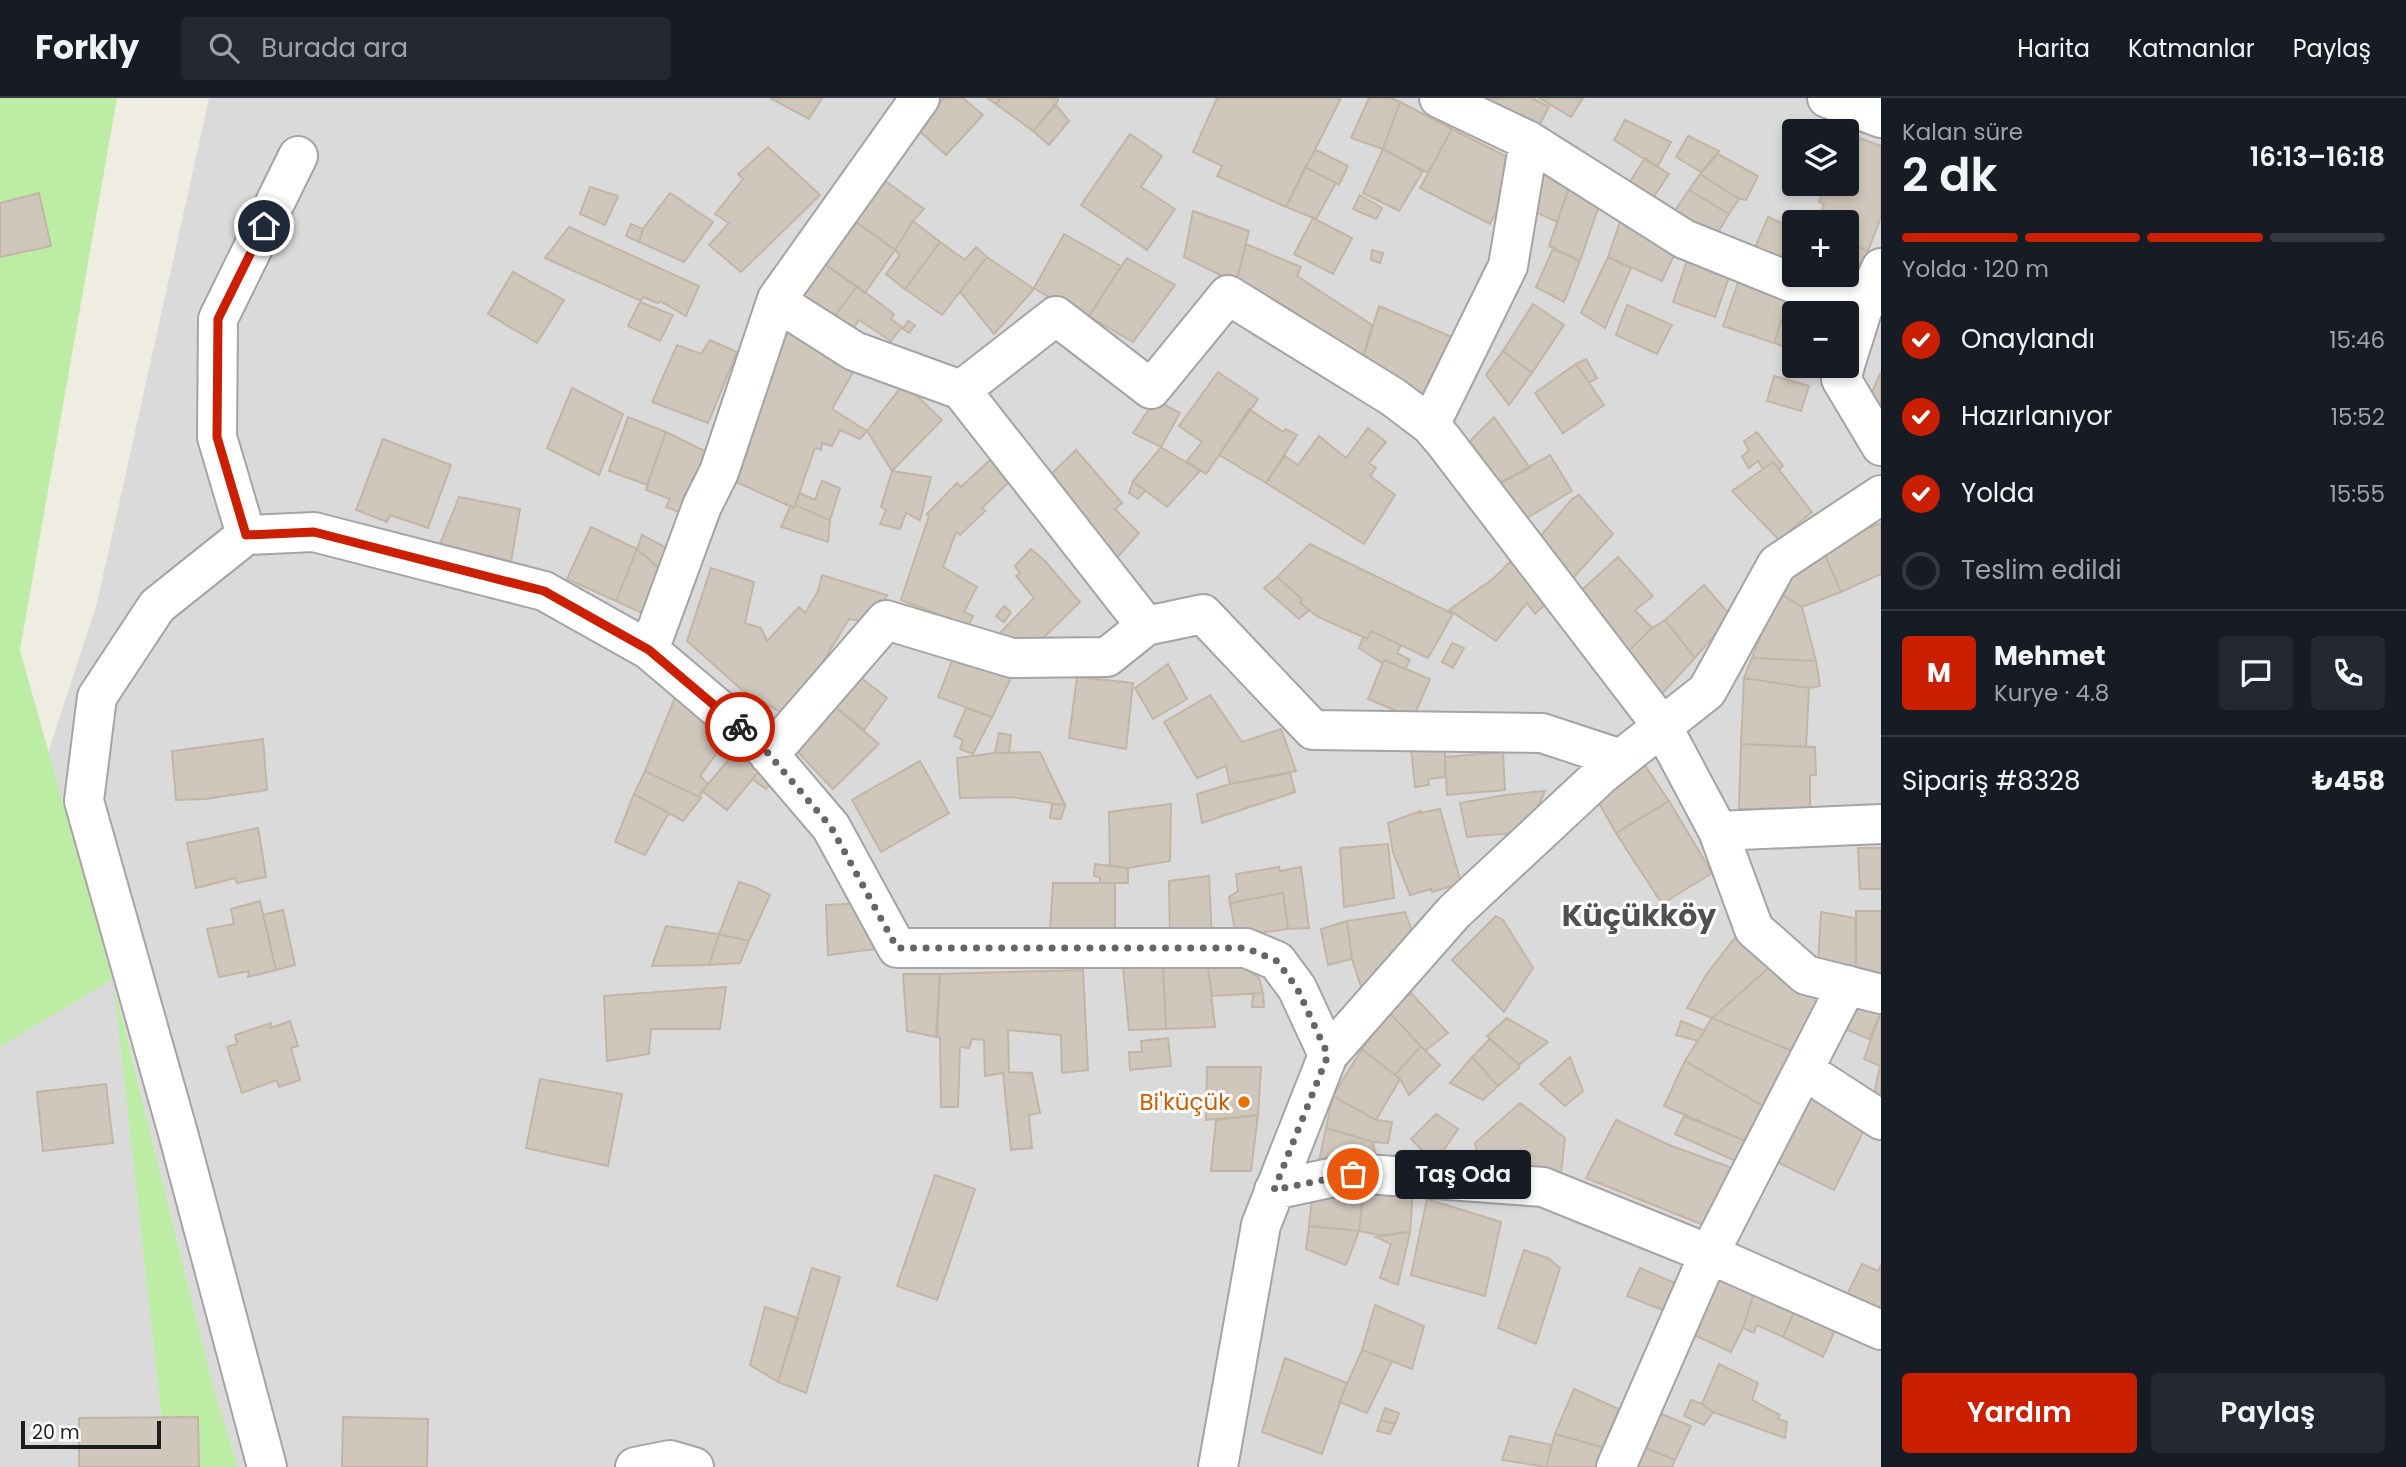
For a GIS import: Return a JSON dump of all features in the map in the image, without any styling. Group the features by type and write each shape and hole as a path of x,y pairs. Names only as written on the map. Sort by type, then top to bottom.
{"street":[{"path":"649,650 702,506 719,472 778,299 920,98"},
{"path":"1827,98 1881,118"},
{"path":"1460,102 1529,141 1684,239 1862,311"},
{"path":"1430,425 1508,267 1529,141"},
{"path":"246,535 217,437 218,319 298,156"},
{"path":"1859,321 1881,268"},
{"path":"961,390 1056,316 1151,388 1228,295 1393,397 1430,425 1662,726 1718,831 1754,929 1806,975 1864,989 1804,1070 1709,1254 1616,1467"},
{"path":"778,299 785,307 854,351 961,390 1146,626"},
{"path":"1841,378 1881,446"},
{"path":"1218,1467 1261,1225 1328,1055 1454,912 1602,774 1707,691 1777,564 1881,495"},
{"path":"267,1467 181,1146 84,801 97,697 157,606 246,535 314,532 544,591 649,650 761,745 831,827 897,948 1246,948 1277,961 1297,988 1328,1055"},
{"path":"769,755 886,620 1012,658 1107,657 1146,626 1203,614 1313,730 1542,733 1621,759"},
{"path":"1718,831 1881,824"},
{"path":"1804,1070 1881,1120"},
{"path":"1274,1190 1353,1174 1543,1187 1709,1254 1881,1330"},
{"path":"635,1467 670,1460 694,1467"}],"shaded area":[{"path":"209,98 1881,98 1881,1467 238,1467 212,1382 114,985 167,1467 0,1467 0,1047 112,978 47,756 97,603"}],"green space":[{"path":"0,98 117,98 20,650 112,979 0,1047"},
{"path":"114,984 212,1382 238,1467 167,1467"}],"building":[{"path":"770,98 822,98 809,119"},
{"path":"944,98 963,98 983,115 946,155 917,129"},
{"path":"987,98 1001,98 996,104"},
{"path":"1001,98 1058,98 1058,101 1033,131 996,104"},
{"path":"1217,98 1341,98 1286,207 1217,176 1222,166 1193,152"},
{"path":"1369,98 1391,98 1400,102 1383,149 1351,138"},
{"path":"1485,98 1532,98 1549,107 1532,139 1478,111"},
{"path":"1539,98 1583,98 1571,117"},
{"path":"1400,102 1452,129 1428,173 1383,149"},
{"path":"1056,105 1069,121 1049,145 1033,131"},
{"path":"1625,120 1671,142 1657,167 1614,140"},
{"path":"1452,129 1521,164 1490,224 1420,188"},
{"path":"1130,134 1162,156 1141,187 1175,209 1147,250 1081,205"},
{"path":"1688,136 1719,151 1701,172 1676,157"},
{"path":"1859,138 1881,146 1881,217 1868,251 1859,247 1859,210 1822,210 1824,204 1819,202 1821,196 1859,196"},
{"path":"768,147 820,195 741,272 709,245 729,223 715,214 743,179 738,174"},
{"path":"1383,149 1423,171 1399,211 1363,193"},
{"path":"1316,150 1348,166 1339,185 1305,167"},
{"path":"1718,154 1758,176 1746,200 1739,199 1700,174"},
{"path":"1645,158 1669,174 1649,204 1625,190"},
{"path":"1305,167 1336,183 1316,219 1286,207"},
{"path":"1544,174 1569,188 1557,222 1529,209"},
{"path":"1700,174 1739,199 1729,214 1689,190"},
{"path":"884,180 924,209 895,250 851,218"},
{"path":"590,187 618,196 605,225 580,214"},
{"path":"1569,188 1599,206 1580,261 1549,246"},
{"path":"1689,190 1729,214 1715,238 1672,215"},
{"path":"39,193 51,246 0,257 0,203"},
{"path":"670,193 713,222 684,262 639,242 643,229"},
{"path":"1360,195 1382,208 1376,219 1353,209"},
{"path":"1193,211 1249,231 1236,283 1184,257"},
{"path":"1768,217 1782,223 1782,257 1777,269 1751,257"},
{"path":"851,218 895,250 865,293 820,261"},
{"path":"1313,218 1352,238 1333,274 1294,254"},
{"path":"1621,219 1676,251 1662,281 1608,257"},
{"path":"913,221 940,242 905,289 886,274 900,255 895,250"},
{"path":"631,224 643,229 639,242 626,236"},
{"path":"569,227 699,286 686,316 660,301 658,303 643,297 641,301 545,258"},
{"path":"1064,234 1121,266 1089,316 1034,288"},
{"path":"940,242 965,260 976,247 987,257 942,315 905,289"},
{"path":"1246,244 1301,267 1297,276 1372,325 1361,365 1236,283"},
{"path":"1859,247 1868,251 1859,281"},
{"path":"1553,249 1580,261 1564,302 1536,287"},
{"path":"1372,250 1383,253 1380,263 1371,260"},
{"path":"1689,255 1731,271 1715,317 1673,302"},
{"path":"987,257 1034,289 994,334 960,292"},
{"path":"1608,257 1631,268 1605,328 1581,313"},
{"path":"1127,258 1175,285 1133,342 1089,316"},
{"path":"820,261 857,286 826,328 793,304"},
{"path":"513,272 564,300 537,343 488,314"},
{"path":"1741,274 1792,290 1788,301 1782,301 1782,319 1774,343 1723,326"},
{"path":"857,286 894,314 891,319 902,327 891,341 859,320 847,338 826,328"},
{"path":"1792,290 1813,301 1788,301"},
{"path":"640,302 673,315 660,341 628,326"},
{"path":"1533,304 1564,325 1532,373 1503,351"},
{"path":"1627,305 1672,325 1657,354 1616,335"},
{"path":"1379,306 1459,340 1429,398 1361,365"},
{"path":"787,313 860,360 832,409 867,431 860,439 840,430 832,446 822,443 821,450 815,448 794,508 736,482 747,453"},
{"path":"1782,319 1782,346 1774,343"},
{"path":"908,321 915,325 909,333 903,329"},
{"path":"710,340 737,352 708,423 652,402 677,345 701,354"},
{"path":"1503,351 1532,373 1509,405 1486,375"},
{"path":"1586,359 1597,378 1589,383 1576,364"},
{"path":"1576,364 1604,405 1563,433 1535,393"},
{"path":"1218,372 1258,399 1206,474 1187,461 1202,442 1179,426"},
{"path":"1881,372 1881,407 1869,399"},
{"path":"1774,376 1809,386 1801,411 1767,401"},
{"path":"904,383 942,420 892,471 867,431"},
{"path":"572,388 623,414 599,475 547,448"},
{"path":"1155,400 1180,413 1161,447 1133,433"},
{"path":"1249,409 1283,432 1286,429 1297,435 1266,483 1219,455"},
{"path":"628,417 666,432 647,485 609,471"},
{"path":"1494,417 1530,468 1489,489 1467,444"},
{"path":"1368,428 1386,442 1369,463 1376,468 1370,476 1395,495 1364,544 1266,483 1285,456 1298,465 1319,436 1346,458"},
{"path":"666,432 713,455 692,517 666,507 670,499 646,490"},
{"path":"1757,432 1783,466 1780,469 1773,462 1763,469 1758,461 1749,468 1742,457 1749,450 1744,441"},
{"path":"383,439 451,465 428,528 390,515 387,522 356,510"},
{"path":"1161,447 1200,471 1167,507 1133,481"},
{"path":"1076,450 1122,503 1115,509 1139,533 1116,559 1046,479"},
{"path":"1550,455 1572,491 1515,525 1489,489"},
{"path":"990,460 1010,481 982,508 985,511 960,535 956,532 943,567 977,587 964,612 973,616 968,626 901,600 929,516 927,514 957,483 961,487"},
{"path":"1773,462 1812,512 1779,540 1732,491"},
{"path":"892,471 931,477 920,520 906,513 900,529 880,524 886,510 881,507"},
{"path":"822,481 840,488 830,520 795,505 800,493 815,500"},
{"path":"1133,481 1145,491 1138,499 1129,493"},
{"path":"1579,495 1613,534 1564,588 1531,547 1572,499"},
{"path":"459,497 520,509 511,562 440,544"},
{"path":"795,505 830,520 828,542 781,527 790,507 794,508"},
{"path":"1881,523 1881,574 1841,592 1822,548"},
{"path":"591,527 637,549 616,601 567,579"},
{"path":"642,535 680,555 672,580 637,549"},
{"path":"1310,544 1453,614 1428,658 1371,631 1367,639 1318,617 1300,603 1302,599 1277,577"},
{"path":"1822,548 1841,592 1802,607 1778,592 1788,568"},
{"path":"637,549 672,580 657,620 616,601"},
{"path":"1031,549 1045,561 1080,602 1033,648 997,636 1034,598 1016,576 1020,573 1015,566"},
{"path":"1618,557 1653,596 1635,610 1652,628 1622,657 1572,599"},
{"path":"1513,559 1550,600 1535,614 1527,603 1496,641 1449,610 1494,578"},
{"path":"711,568 754,582 745,623 761,628 767,641 799,607 805,613 818,591 822,575 887,595 873,623 849,619 789,717 742,690 687,641"},
{"path":"1277,577 1302,599 1300,603 1309,610 1299,619 1264,588"},
{"path":"1704,585 1731,616 1695,658 1665,620"},
{"path":"1778,592 1802,607 1816,661 1752,658"},
{"path":"1004,606 1011,612 1004,622 996,616"},
{"path":"1665,620 1695,658 1658,698 1622,657 1652,628"},
{"path":"1371,631 1401,645 1397,653 1410,660 1405,669 1384,660 1382,663 1359,648 1363,637 1367,639"},
{"path":"1452,643 1464,648 1453,668 1442,662"},
{"path":"955,654 1014,672 992,717 938,697"},
{"path":"1752,658 1816,661 1820,686 1809,688 1744,678"},
{"path":"1384,660 1430,679 1413,718 1368,699"},
{"path":"1168,664 1187,699 1153,719 1135,688"},
{"path":"851,670 887,698 864,730 828,701"},
{"path":"1077,677 1133,683 1126,749 1069,738"},
{"path":"1744,678 1809,688 1806,747 1741,744"},
{"path":"682,680 733,731 700,776 708,784 699,797 645,771"},
{"path":"1210,695 1242,742 1281,729 1296,771 1230,784 1226,766 1197,778 1164,722"},
{"path":"828,701 879,744 833,789 794,748"},
{"path":"966,708 992,717 973,754 960,749 963,740 954,736"},
{"path":"999,733 1011,735 1009,753 995,753"},
{"path":"263,739 267,790 205,799 176,800 172,751"},
{"path":"743,743 764,765 727,810 702,791"},
{"path":"1741,744 1815,747 1816,775 1810,775 1810,808 1739,809"},
{"path":"1445,746 1445,777 1428,779 1429,785 1415,787 1411,748"},
{"path":"1040,752 1065,805 1011,797 960,798 957,758 995,753"},
{"path":"1503,752 1505,790 1447,795 1445,757"},
{"path":"920,761 949,813 881,852 852,800"},
{"path":"1642,761 1669,801 1616,833 1596,798"},
{"path":"764,765 776,776 766,789 752,779"},
{"path":"645,771 701,798 683,821 634,794"},
{"path":"1290,773 1295,792 1202,823 1197,794 1230,784"},
{"path":"1545,791 1526,832 1467,837 1460,803"},
{"path":"634,794 669,813 645,855 615,842"},
{"path":"1669,801 1712,873 1662,904 1616,833"},
{"path":"1052,804 1065,805 1061,819 1050,818"},
{"path":"1171,804 1170,861 1128,868 1110,866 1109,812"},
{"path":"1440,809 1461,883 1432,892 1431,889 1410,895 1393,852 1388,823 1420,811 1419,813"},
{"path":"258,828 266,877 237,883 235,878 196,888 187,843"},
{"path":"1388,844 1394,898 1344,907 1340,848"},
{"path":"1858,848 1881,848 1881,889 1860,889"},
{"path":"1095,864 1128,868 1128,883 1100,883 1100,877 1094,876"},
{"path":"1279,867 1280,871 1301,867 1309,928 1288,929 1283,893 1230,903 1229,897 1238,891 1236,874"},
{"path":"1209,876 1212,939 1170,942 1169,881"},
{"path":"739,882 770,895 749,941 719,934"},
{"path":"1053,883 1115,883 1115,944 1049,944"},
{"path":"1283,893 1288,929 1236,936 1230,903"},
{"path":"260,901 276,970 248,977 249,971 219,977 207,929 234,924 231,909"},
{"path":"865,903 876,949 828,955 826,905"},
{"path":"283,910 295,965 276,970 263,915"},
{"path":"1856,911 1881,911 1881,979 1856,977"},
{"path":"1405,912 1417,945 1364,996 1352,959 1347,921"},
{"path":"1821,912 1855,918 1856,977 1818,963"},
{"path":"1496,916 1503,920 1533,968 1504,1012 1452,960"},
{"path":"1347,921 1352,959 1328,965 1321,929"},
{"path":"666,926 719,934 709,965 652,966"},
{"path":"719,934 749,941 740,963 709,965"},
{"path":"1737,935 1773,964 1712,1018 1687,1008 1706,975"},
{"path":"1773,964 1826,996 1797,1053 1712,1018"},
{"path":"1163,967 1166,1029 1129,1030 1123,968"},
{"path":"1163,967 1208,968 1215,1027 1166,1029"},
{"path":"1208,968 1246,968 1259,978 1263,993 1212,996"},
{"path":"1083,970 1088,1070 1062,1073 1061,1035 1008,1030 1009,1072 1032,1073 1040,1113 1029,1115 1032,1148 1011,1150 1003,1073 985,1076 984,1040 972,1039 969,1048 960,1047 958,1107 941,1107 940,1037 937,1037 936,1032 940,974"},
{"path":"903,974 940,974 937,1037 907,1031"},
{"path":"726,987 720,1029 651,1029 649,1054 607,1061 604,996"},
{"path":"1263,993 1264,1007 1252,1007 1253,994"},
{"path":"1411,993 1448,1033 1425,1051 1389,1012"},
{"path":"1856,1003 1881,1012 1869,1039 1843,1028"},
{"path":"1389,1012 1421,1046 1395,1075 1362,1049"},
{"path":"1881,1012 1881,1110 1872,1105 1880,1066 1864,1059"},
{"path":"1507,1018 1548,1042 1519,1065 1487,1036"},
{"path":"1712,1018 1797,1053 1766,1108 1685,1061"},
{"path":"290,1021 298,1046 291,1048 300,1080 279,1087 277,1080 242,1093 227,1047 237,1044 235,1035 271,1023 270,1028"},
{"path":"1681,1021 1705,1031 1698,1041 1676,1035"},
{"path":"1168,1038 1171,1066 1130,1070 1129,1052 1142,1052 1141,1041"},
{"path":"1490,1039 1519,1065 1519,1068 1498,1086 1472,1057"},
{"path":"1421,1046 1440,1065 1409,1095 1395,1075"},
{"path":"1362,1049 1400,1079 1376,1120 1333,1096"},
{"path":"1472,1057 1498,1086 1483,1100 1450,1083"},
{"path":"1570,1057 1583,1091 1565,1106 1540,1084"},
{"path":"1685,1061 1766,1108 1748,1142 1664,1106"},
{"path":"1207,1067 1261,1067 1258,1115 1206,1120"},
{"path":"540,1079 622,1094 608,1166 526,1148"},
{"path":"106,1084 113,1143 43,1151 37,1092"},
{"path":"1807,1094 1867,1124 1834,1190 1771,1159"},
{"path":"1333,1096 1376,1120 1392,1122 1388,1143 1373,1142 1326,1128"},
{"path":"1520,1103 1565,1138 1561,1173 1481,1165 1475,1143"},
{"path":"1436,1114 1458,1129 1435,1163 1411,1139"},
{"path":"1258,1115 1251,1171 1211,1171 1216,1120"},
{"path":"1684,1116 1748,1142 1738,1162 1675,1134"},
{"path":"1616,1120 1669,1145 1735,1169 1706,1226 1586,1178"},
{"path":"1326,1128 1373,1142 1378,1169 1318,1166"},
{"path":"1425,1151 1435,1163 1420,1159"},
{"path":"935,1175 975,1189 937,1300 897,1286"},
{"path":"1364,1188 1413,1189 1410,1232 1379,1235 1359,1231"},
{"path":"1364,1188 1359,1231 1309,1226 1313,1190"},
{"path":"1427,1199 1501,1222 1485,1296 1411,1275"},
{"path":"1309,1226 1359,1231 1346,1265 1306,1249"},
{"path":"1410,1232 1398,1285 1380,1278 1391,1244 1376,1237"},
{"path":"1524,1250 1548,1258 1560,1268 1536,1344 1498,1328"},
{"path":"1715,1264 1757,1283 1743,1328 1731,1352 1683,1330"},
{"path":"1862,1264 1878,1271 1881,1266 1881,1315 1845,1299"},
{"path":"812,1268 840,1277 806,1393 778,1382"},
{"path":"1640,1268 1677,1284 1665,1311 1627,1296"},
{"path":"1757,1283 1799,1301 1783,1337 1757,1325 1754,1333 1743,1328"},
{"path":"1799,1301 1840,1319 1823,1357 1783,1337"},
{"path":"1375,1305 1424,1326 1412,1369 1362,1350"},
{"path":"765,1307 798,1318 778,1382 750,1365"},
{"path":"1362,1350 1392,1361 1367,1413 1339,1402"},
{"path":"1285,1358 1347,1383 1322,1454 1262,1432"},
{"path":"1719,1364 1758,1383 1752,1400 1780,1415 1778,1419 1787,1422 1785,1438 1713,1412 1702,1404"},
{"path":"1574,1389 1619,1409 1605,1448 1555,1434"},
{"path":"1691,1400 1713,1412 1704,1425 1684,1416"},
{"path":"1385,1408 1399,1413 1395,1424 1381,1420"},
{"path":"1647,1408 1691,1426 1675,1460 1632,1442"},
{"path":"198,1417 199,1467 79,1467 79,1418"},
{"path":"343,1417 428,1419 427,1467 342,1467"},
{"path":"1381,1420 1395,1424 1390,1434 1377,1431"},
{"path":"1555,1434 1605,1448 1597,1467 1546,1467"},
{"path":"1510,1436 1552,1445 1546,1467 1502,1460"},
{"path":"1632,1442 1675,1460 1672,1467 1623,1467"}],"way so far":[{"path":"740,727 761,745 831,827 897,948 1246,948 1277,961 1297,988 1328,1055 1274,1190 1353,1174"}],"place":[{"name":"Bi'küçük","path":"1244,1102"},
{"name":"Taş Oda","path":"1353,1174"}],"district":[{"name":"Küçükköy","path":"1639,916"}],"route":[{"path":"264,226 218,319 217,437 246,535 314,532 544,591 649,650 740,727"}]}
